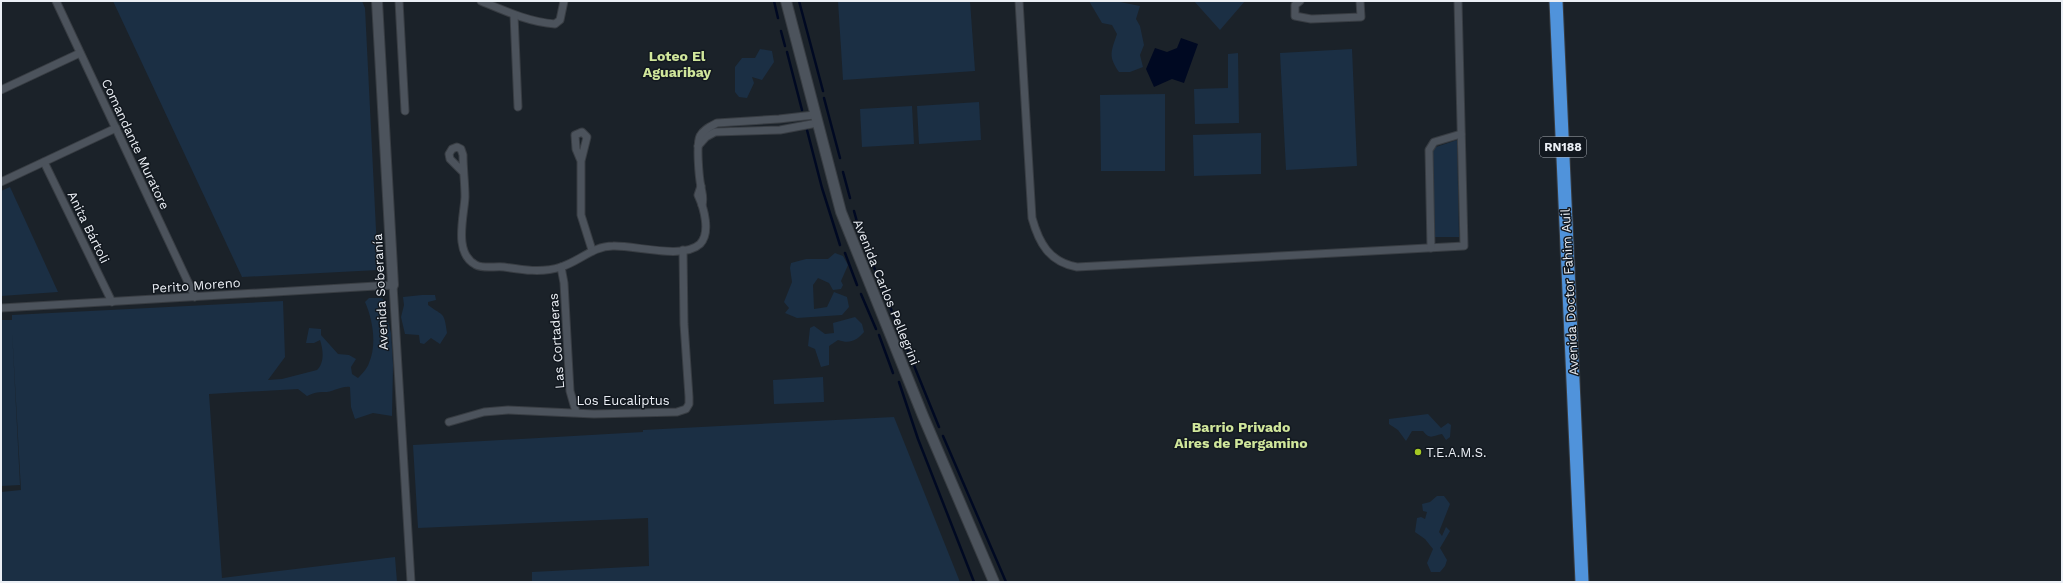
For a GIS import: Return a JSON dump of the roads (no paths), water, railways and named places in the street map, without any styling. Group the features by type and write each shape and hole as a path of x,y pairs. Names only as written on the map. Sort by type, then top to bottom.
{"highway":[{"name":"Avenida Doctor Fahim Auil","path":"1556,1 1582,582"}],"main road":[{"name":"Avenida Carlos Pellegrini","path":"786,1 815,119 841,212 850,238 923,416 994,582"},
{"name":"Avenida Soberanía","path":"376,3 393,285"}],"street":[{"name":"Comandante Muratore","path":"56,1 195,297"},
{"path":"399,1 405,111"},
{"path":"482,1 514,15 540,23 555,24 560,20 563,1"},
{"path":"1019,1 1032,218 1036,233 1044,246 1056,260 1065,265 1077,267 1464,246 1458,1"},
{"path":"1300,1 1295,5 1295,16 1311,19 1361,17 1360,1"},
{"path":"514,15 518,107"},
{"path":"1,90 80,53"},
{"path":"463,172 465,197 462,240 464,251 469,259 480,266 543,271 561,267 582,257 592,250 614,245 659,251 694,249 704,238 706,232 702,205 704,195 701,186 698,146 699,137 708,127 717,123 779,119 815,119"},
{"path":"698,146 706,137 715,132 780,130 815,119"},
{"path":"1,182 116,128"},
{"path":"1431,248 1429,150 1434,142 1461,134"},
{"path":"581,161 581,215 592,250"},
{"name":"Anita Bártoli","path":"44,162 112,302"},
{"name":"Los Eucaliptus","path":"449,422 484,412 508,410 658,414 677,412 686,409 689,404 689,397 684,324 683,250"},
{"name":"Las Cortaderas","path":"561,267 564,283 570,391 576,412"},
{"name":"Perito Moreno","path":"1,308 393,285"},
{"name":"Avenida Soberanía","path":"393,285 411,582"}],"waterway":[{"path":"774,1 778,18"},
{"path":"799,1 823,91"},
{"path":"781,31 785,46"},
{"path":"787,52 802,110"},
{"path":"824,98 840,158"},
{"path":"807,130 822,188 840,245"},
{"path":"843,172 850,198"},
{"path":"854,211 862,240"},
{"path":"865,245 939,427"},
{"path":"845,253 857,285"},
{"path":"861,294 876,329"},
{"path":"879,335 893,373"},
{"path":"899,382 918,439 974,582"},
{"path":"943,436 1006,582"}],"place":[{"name":"T.E.A.M.S.","path":"1418,452"}],"district":[{"name":"Loteo El Aguaribay","path":"677,64"},
{"name":"Barrio Privado Aires de Pergamino","path":"1241,436"}]}
